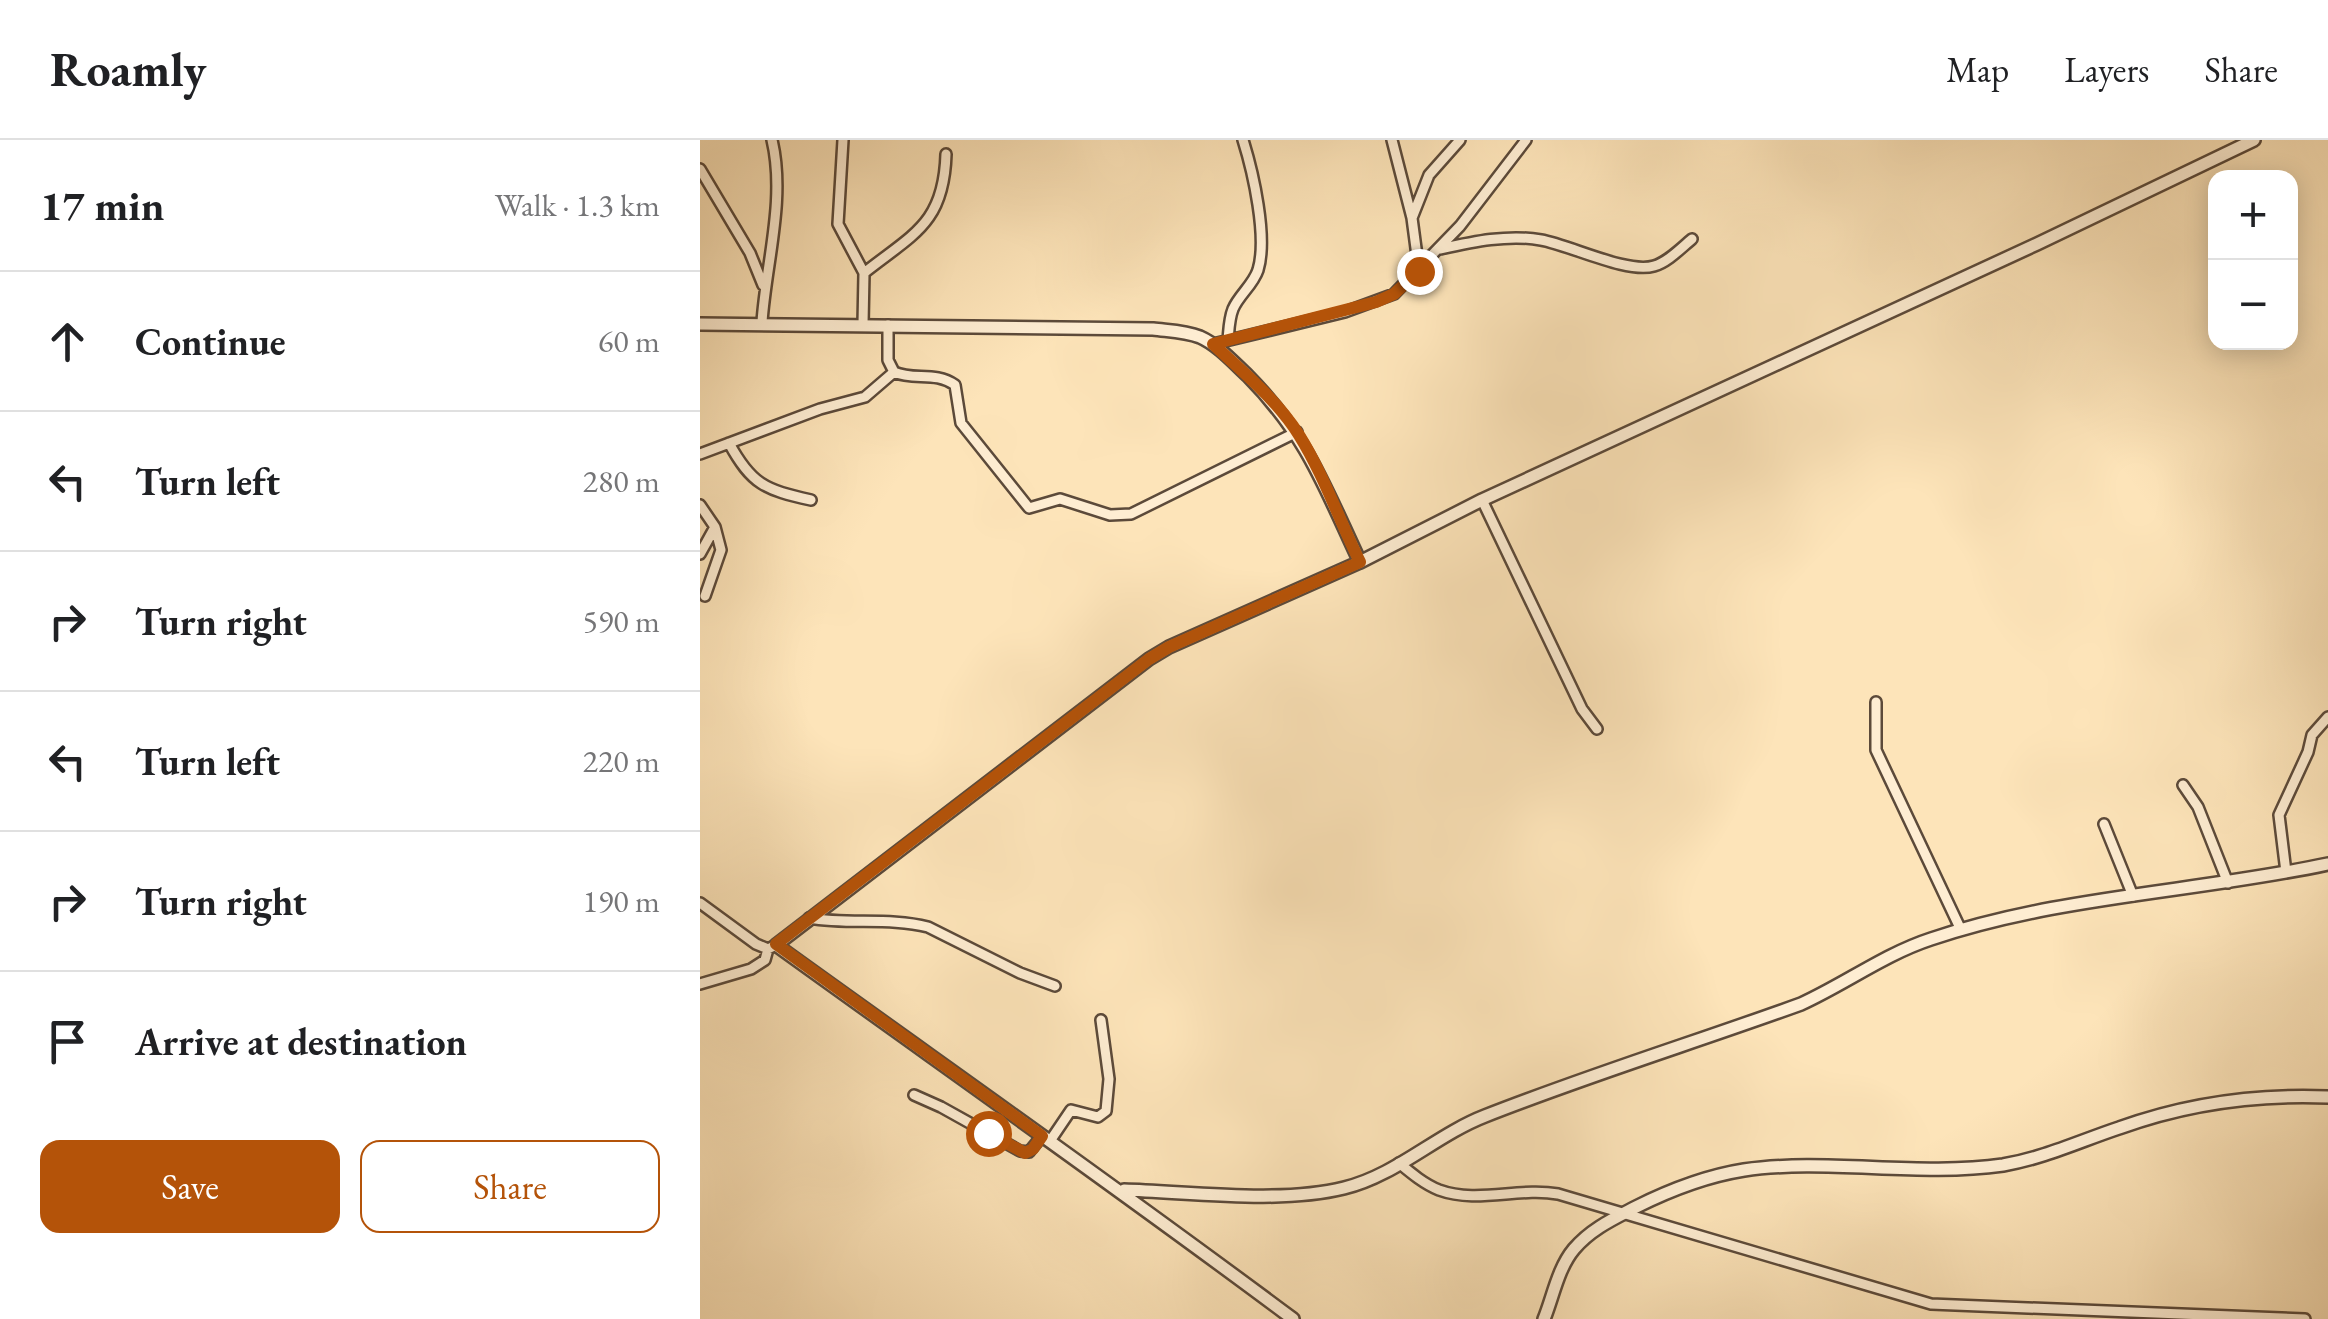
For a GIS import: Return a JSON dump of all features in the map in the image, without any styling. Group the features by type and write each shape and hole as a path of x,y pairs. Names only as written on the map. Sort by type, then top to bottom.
{"street":[{"path":"762,322 772,254 776,156 772,140"},
{"path":"843,140 838,224 864,273 863,324"},
{"path":"1228,340 1234,307 1254,279 1260,260 1261,238 1249,159 1242,140"},
{"path":"1392,140 1412,218 1419,271"},
{"path":"1412,218 1429,175 1460,140"},
{"path":"1213,344 1346,312 1394,294 1478,206 1526,140"},
{"path":"700,984 764,960 772,947 1169,647 1360,562 1482,500 2254,140"},
{"path":"864,273 916,236 931,215 942,193 946,154"},
{"path":"700,169 750,252 764,288"},
{"path":"1437,250 1482,241 1529,239 1576,248 1622,264 1648,267 1662,262 1692,238"},
{"path":"700,324 1154,329 1190,333 1213,344 1260,388 1297,432 1360,562"},
{"path":"888,325 888,360 894,372 909,377 936,376 955,385 961,423 1029,508 1060,499 1110,515 1132,514 1297,432"},
{"path":"700,454 820,409 865,397 894,372"},
{"path":"729,443 743,469 762,486 810,500"},
{"path":"1482,500 1582,708 1597,728"},
{"path":"700,504 716,527 722,550 705,596"},
{"path":"700,554 716,527"},
{"path":"1876,702 1877,752 1961,930"},
{"path":"2286,872 2280,815 2312,735 2328,717"},
{"path":"2183,784 2198,807 2228,883"},
{"path":"2104,824 2133,896"},
{"path":"1121,1190 1298,1196 1361,1184 1454,1129 1484,1116 1801,1004 1907,948 1961,930 2056,908 2328,864"},
{"path":"700,903 756,944 772,947 1121,1190 1292,1319"},
{"path":"810,918 928,927 1055,986"},
{"path":"914,1095 1020,1151 1029,1152 1071,1110 1098,1117 1106,1111 1109,1078 1101,1020"},
{"path":"1544,1319 1570,1253 1592,1230 1699,1180 1743,1170 1999,1165 2056,1152 2118,1128 2207,1102 2271,1096 2328,1098"},
{"path":"1399,1163 1440,1190 1462,1195 1535,1190 1626,1212 1931,1304 2305,1319"}],"route":[{"path":"988,1133 1025,1153 1042,1136 776,944 1149,659 1360,562 1297,432 1260,388 1213,344 1376,302 1394,294 1419,271"}]}
